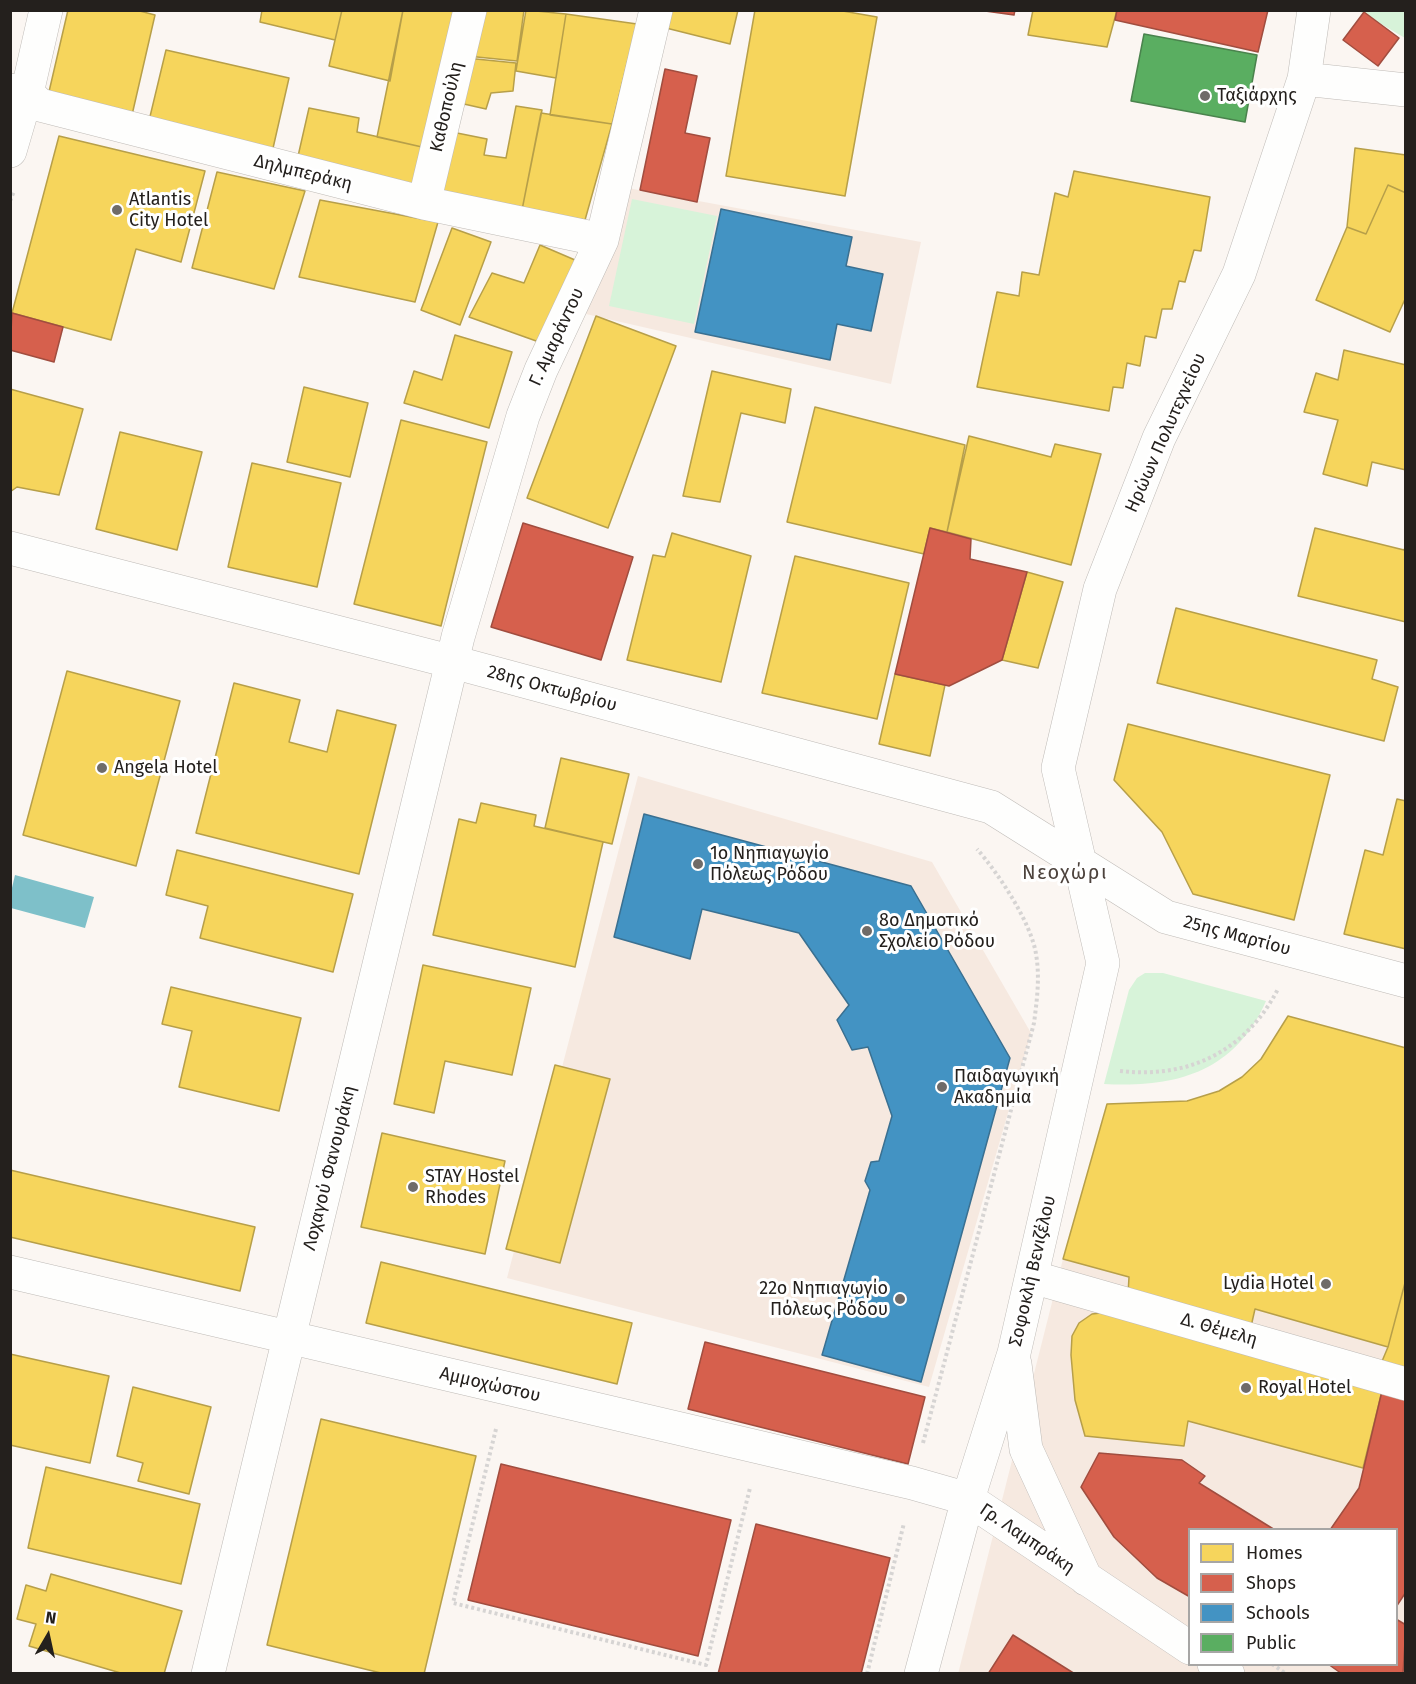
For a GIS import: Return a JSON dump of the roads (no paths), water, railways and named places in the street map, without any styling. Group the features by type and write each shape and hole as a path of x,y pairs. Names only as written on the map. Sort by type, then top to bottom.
{"street":[{"path":"10,151 19,92 46,10"},
{"name":"Καθοπούλη","path":"424,204 470,10"},
{"name":"Ηρώων Πολυτεχνείου","path":"1081,862 1058,768 1100,589 1160,438 1239,274 1304,79 1314,10"},
{"name":"Γ. Αμαράντου","path":"453,662 458,637 523,416 541,370 602,240 656,11"},
{"path":"1304,79 1406,90"},
{"name":"Δηλμπεράκη","path":"19,92 40,105 424,204 602,240"},
{"name":"28ης Οκτωβρίου","path":"10,548 453,662 991,807 1081,862"},
{"name":"Λοχαγού Φανουράκη","path":"208,1674 453,662"},
{"name":"25ης Μαρτίου","path":"1081,862 1166,917 1406,981"},
{"name":"Σοφοκλή Βενιζέλου","path":"921,1674 969,1499 1014,1353 1102,963 1081,862"},
{"name":"Αμμοχώστου","path":"10,1272 912,1483 969,1499"},
{"name":"Δ. Θέμελη","path":"1032,1277 1406,1384"},
{"path":"1014,1353 1026,1449 1086,1579"},
{"name":"Γρ. Λαμπράκη","path":"969,1499 1188,1647"}],"water":[{"path":"15,875 94,897 85,928 11,908 11,892"}],"place":[{"name":"Ταξιάρχης","path":"1205,96"},
{"name":"Atlantis City Hotel","path":"117,210"},
{"name":"Angela Hotel","path":"102,768"},
{"name":"1ο Νηπιαγωγίο Πόλεως Ρόδου","path":"698,864"},
{"name":"8ο Δημοτικό Σχολείο Ρόδου","path":"867,931"},
{"name":"Παιδαγωγική Ακαδημία","path":"942,1087"},
{"name":"STAY Hostel Rhodes","path":"413,1187"},
{"name":"Lydia Hotel","path":"1326,1284"},
{"name":"22ο Νηπιαγωγίο Πόλεως Ρόδου","path":"900,1299"},
{"name":"Royal Hotel","path":"1246,1388"}],"district":[{"name":"Νεοχώρι","path":"1065,873"}]}
